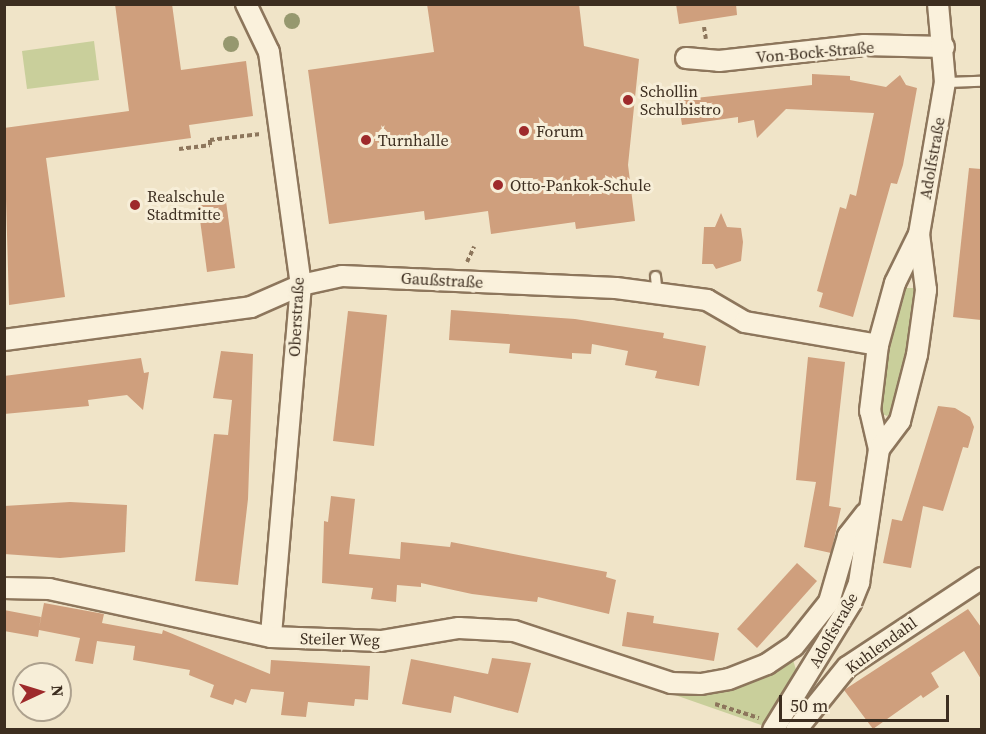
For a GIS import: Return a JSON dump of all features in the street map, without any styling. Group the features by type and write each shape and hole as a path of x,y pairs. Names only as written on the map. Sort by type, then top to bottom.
{"street":[{"name":"Oberstraße","path":"246,4 269,52 301,285 271,637"},
{"name":"Adolfstraße","path":"774,727 851,603 859,583 866,513 879,449 870,411 878,345 895,283 919,234 945,82 944,47 938,4"},
{"name":"Von-Bock-Straße","path":"686,58 719,61 864,45 944,47"},
{"name":"Adolfstraße","path":"879,449 900,421 917,355 926,290 919,234"},
{"name":"Gaußstraße","path":"4,340 251,307 301,285 342,276 656,285 707,300 746,322 878,345"},
{"name":"Steiler Weg","path":"4,588 49,589 271,637 381,640 459,628 514,631 671,683 729,679 767,664 794,646 829,602 848,536 866,513"},
{"name":"Kuhlendahl","path":"796,729 847,667 981,578"}],"lane":[{"path":"945,82 981,81"}],"path":[{"path":"179,149 210,145 210,140 280,132"},
{"path":"470,254 474,247"},
{"path":"712,703 774,727"}],"green space":[{"path":"94,41 99,80 27,89 22,51"},
{"path":"906,288 914,288 918,295 918,310 896,411 887,416 878,412 878,373"},
{"path":"793,660 799,679 767,727 675,695"}],"building":[{"path":"115,4 172,4 181,70 246,61 253,116 189,125 191,138 46,158 65,297 9,305 4,128 129,111"},
{"path":"427,4 579,4 584,46 639,59 628,165 635,221 576,229 575,222 491,234 488,211 425,220 424,211 329,224 308,70 434,52"},
{"path":"676,4 736,4 737,15 679,24"},
{"path":"812,74 850,76 850,80 886,87 900,75 906,85 917,88 903,165 897,184 891,183 853,317 819,307 823,293 817,291 840,207 846,209 850,194 856,196 874,113 786,109 757,138 754,120 738,123 738,117 682,125 678,100 812,85"},
{"path":"969,168 981,169 981,320 953,317"},
{"path":"226,201 235,268 207,272 198,205"},
{"path":"721,213 727,227 741,228 743,242 741,261 716,269 713,264 702,264 704,227 715,227"},
{"path":"451,310 575,319 664,333 663,338 706,346 699,386 655,378 657,371 625,365 628,351 592,344 591,354 572,353 572,359 509,353 510,344 449,340"},
{"path":"348,311 387,315 374,446 333,441"},
{"path":"221,351 253,354 248,499 238,585 195,581 214,434 228,435 232,400 213,398"},
{"path":"808,357 845,362 829,506 841,508 831,553 804,547 816,482 796,480"},
{"path":"141,358 144,373 149,372 143,410 127,395 88,400 89,406 4,414 4,376"},
{"path":"938,406 955,408 970,417 974,427 968,448 963,447 943,511 923,506 911,568 883,563 892,519 902,521"},
{"path":"331,496 355,499 349,554 400,559 401,542 450,547 451,542 607,572 606,577 616,580 609,614 538,597 537,602 472,594 421,583 421,587 397,585 396,602 371,599 373,588 322,583 324,521 328,522"},
{"path":"70,502 127,505 125,552 60,558 4,554 4,506"},
{"path":"797,563 817,581 757,648 737,629"},
{"path":"44,603 104,614 102,623 162,634 163,630 270,674 271,660 370,666 368,700 355,699 354,706 308,702 306,717 281,715 284,692 251,689 246,703 235,699 233,705 210,697 214,685 189,675 190,670 133,660 135,646 97,641 93,664 75,661 80,638 39,630 38,637 4,631 4,610 41,617 39,628"},
{"path":"968,609 981,627 981,679 964,651 931,673 939,687 923,698 921,695 873,729 844,690"},
{"path":"627,612 654,616 653,623 719,633 714,661 622,646"},
{"path":"492,658 531,663 518,713 454,696 451,713 402,704 411,659 488,674"}],"place":[{"name":"Schollin Schulbistro","path":"628,100"},
{"name":"Forum","path":"524,131"},
{"name":"Turnhalle","path":"366,140"},
{"name":"Otto-Pankok-Schule","path":"498,185"},
{"name":"Realschule Stadtmitte","path":"135,205"}]}
